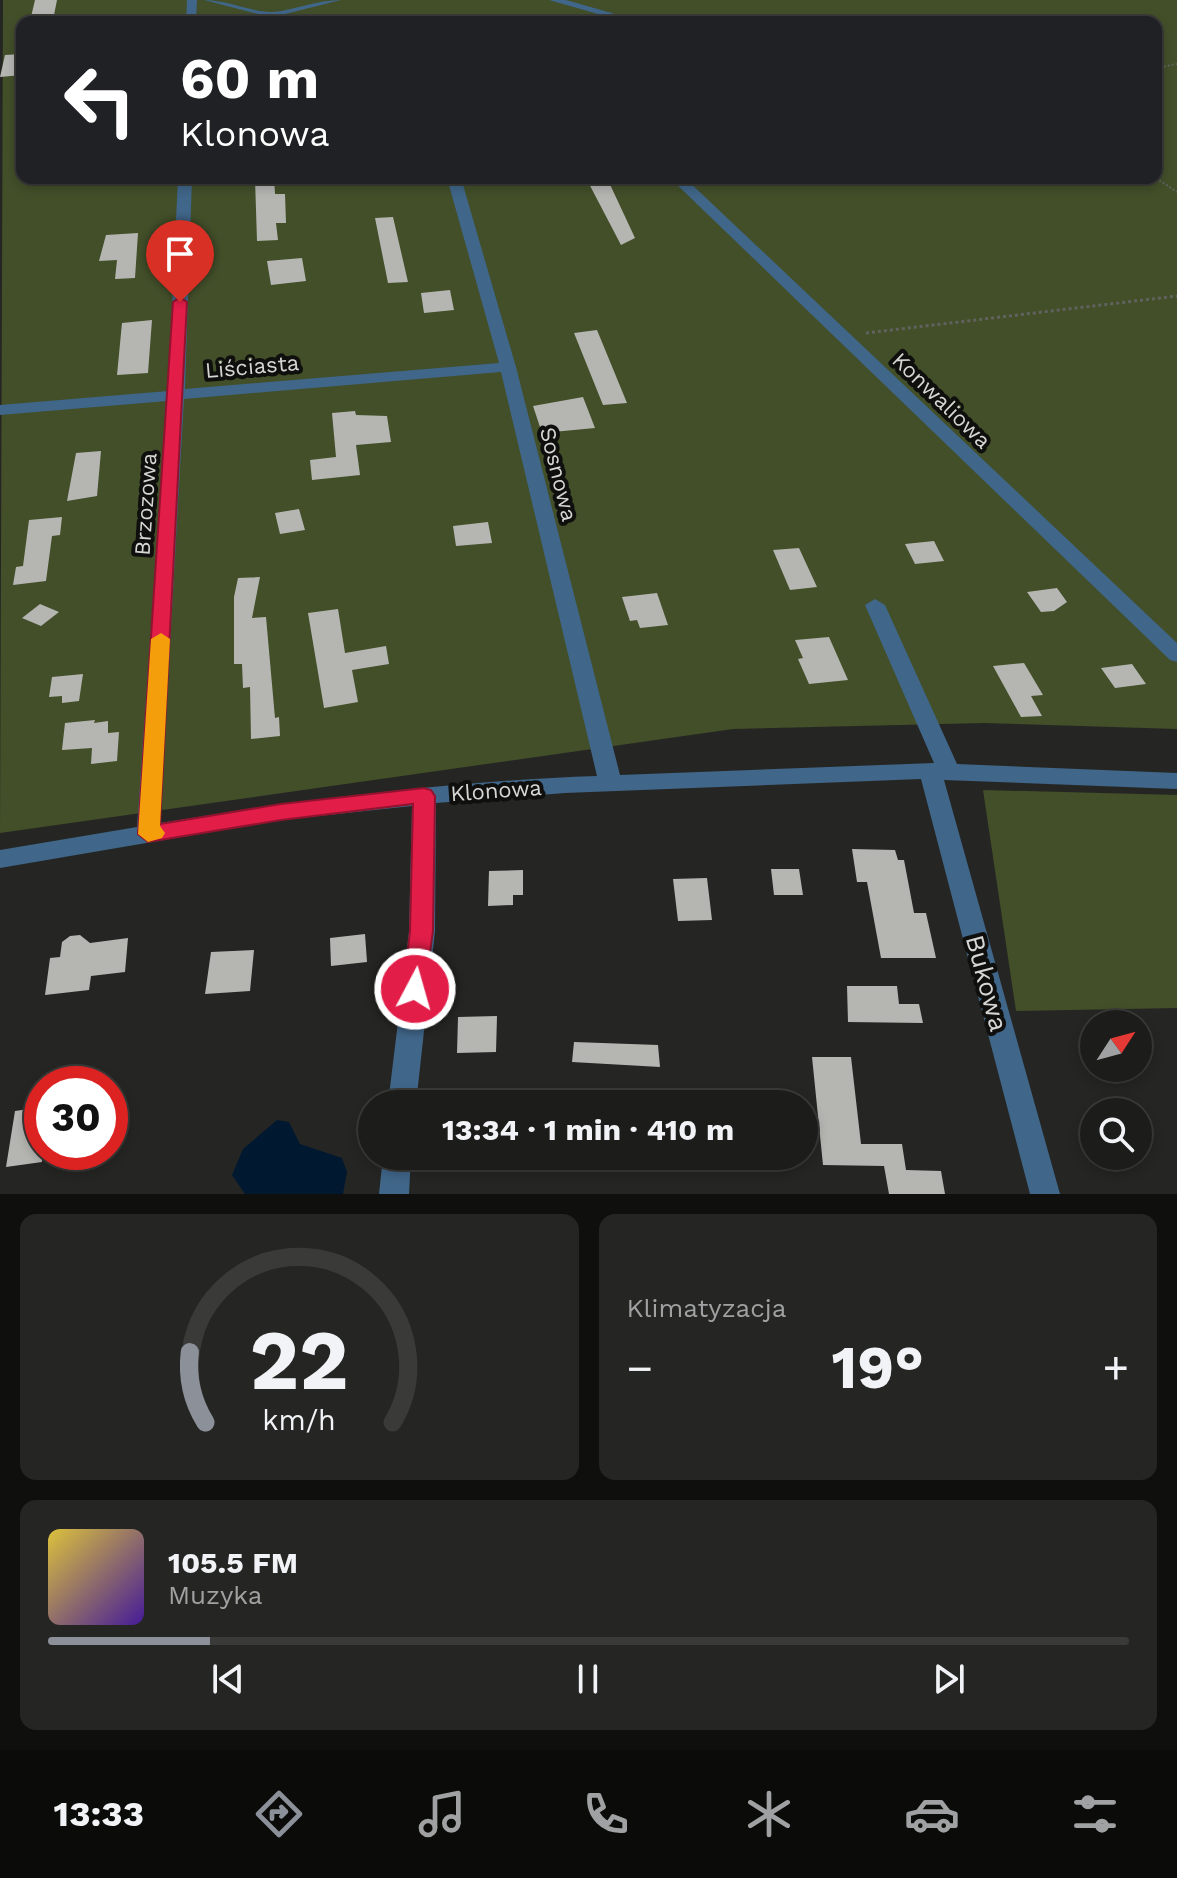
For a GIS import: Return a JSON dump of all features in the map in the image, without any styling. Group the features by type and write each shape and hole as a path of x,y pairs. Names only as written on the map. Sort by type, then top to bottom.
{"street":[{"path":"209,0 276,16"},
{"path":"269,16 336,0"},
{"path":"554,0 615,16"},
{"name":"Brzozowa","path":"148,834 176,394 185,184"},
{"name":"Sosnowa","path":"456,184 508,367 611,784"},
{"name":"Konwaliowa","path":"683,184 1177,655"},
{"name":"Liściasta","path":"0,410 508,367"},
{"path":"875,605 939,771"},
{"name":"Klonowa","path":"0,859 281,812 424,796 611,784 939,771 1177,781"},
{"name":"Bukowa","path":"939,771 1045,1194"},
{"path":"404,1090 422,931 424,796"},
{"path":"394,1194 396,1170"}],"path":[{"path":"843,336 1177,296"}],"green space":[{"path":"3,0 1177,0 1177,729 984,723 733,729 0,833"},
{"path":"983,790 1177,795 1177,1008 1016,1011"}],"water":[{"path":"277,1120 289,1122 300,1144 342,1158 347,1172 343,1194 245,1194 232,1175 243,1149"}],"building":[{"path":"35,0 57,0 54,16 31,16"},
{"path":"16,54 16,76 0,77 5,55"},
{"path":"255,184 274,184 275,194 285,194 286,223 276,223 278,240 257,241"},
{"path":"589,184 610,184 635,238 621,245"},
{"path":"393,217 408,282 388,283 375,218"},
{"path":"138,233 135,278 115,279 117,260 99,261 106,235"},
{"path":"302,258 306,281 271,285 267,261"},
{"path":"450,290 454,310 424,313 421,293"},
{"path":"152,320 148,373 117,375 122,323"},
{"path":"597,330 627,403 603,405 574,333"},
{"path":"583,397 595,428 542,433 533,406"},
{"path":"355,411 356,415 387,416 391,442 356,445 360,475 312,480 310,460 336,457 332,413"},
{"path":"101,451 97,496 67,501 76,453"},
{"path":"299,509 305,530 280,534 275,513"},
{"path":"62,517 60,535 52,536 46,581 13,585 16,567 23,566 29,520"},
{"path":"488,522 492,543 456,546 453,526"},
{"path":"934,541 944,561 915,564 905,544"},
{"path":"799,548 817,587 790,590 773,550"},
{"path":"260,577 252,618 266,617 275,718 279,717 280,736 251,739 250,687 243,688 242,664 234,664 234,597 238,578"},
{"path":"1057,588 1067,602 1054,611 1041,612 1027,592"},
{"path":"657,593 668,625 640,628 637,620 630,621 622,597"},
{"path":"40,604 59,612 41,626 22,618"},
{"path":"338,609 345,653 386,646 389,664 352,670 358,702 324,708 308,613"},
{"path":"829,637 848,680 809,684 798,659 803,658 795,640"},
{"path":"1024,663 1043,695 1031,696 1042,716 1021,717 993,666"},
{"path":"1132,664 1146,684 1115,688 1101,668"},
{"path":"83,674 79,701 62,703 62,696 49,697 52,677"},
{"path":"95,720 94,723 108,721 108,733 119,732 117,761 91,764 92,748 62,750 65,723"},
{"path":"852,849 895,850 898,860 904,860 914,913 926,913 936,958 881,958 867,882 857,882"},
{"path":"771,869 799,869 803,895 774,895"},
{"path":"523,870 523,895 513,895 513,905 488,906 489,871"},
{"path":"707,878 712,920 678,921 673,879"},
{"path":"365,934 367,962 331,966 330,938"},
{"path":"80,935 90,943 128,938 125,972 91,976 89,990 45,995 50,958 60,957 62,942 70,936"},
{"path":"254,950 250,991 205,994 211,952"},
{"path":"847,986 897,986 899,1004 919,1004 923,1023 848,1022"},
{"path":"497,1016 496,1052 457,1053 458,1017"},
{"path":"574,1042 658,1045 660,1067 572,1062"},
{"path":"812,1057 851,1057 861,1144 902,1144 906,1170 941,1171 945,1194 889,1194 884,1166 823,1165 818,1090 815,1090"},
{"path":"24,1110 24,1164 6,1167 15,1111"}],"slow traffic":[{"path":"155,833 148,834 161,639"}],"route":[{"path":"180,302 148,834 281,812 424,796 422,931 415,989"}]}
